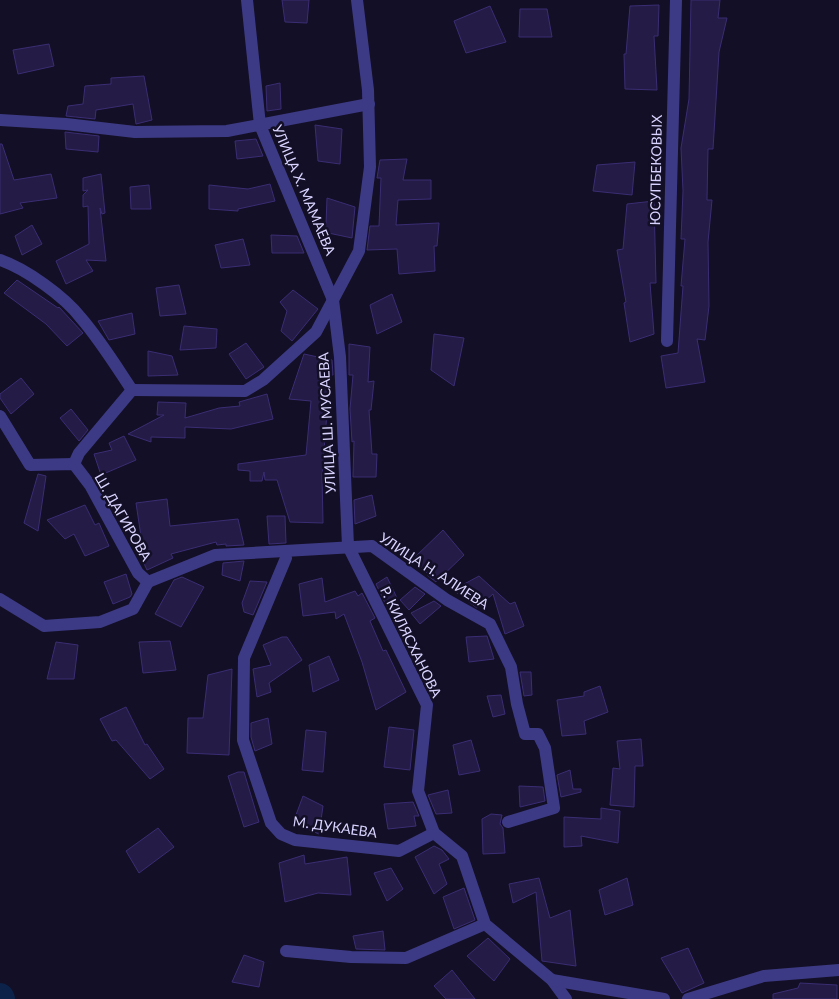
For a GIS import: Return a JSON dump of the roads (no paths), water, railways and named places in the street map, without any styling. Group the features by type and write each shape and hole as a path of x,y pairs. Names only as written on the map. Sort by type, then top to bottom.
{"street":[{"name":"УЛИЦА Х. МАМАЕВА","path":"247,0 260,125 333,300"},
{"path":"132,390 244,391 263,380 316,332 359,251 370,167 369,104 357,0"},
{"name":"ЮСУПБЕКОВЫХ","path":"667,341 676,0"},
{"path":"0,120 66,124 134,132 227,131 369,104"},
{"path":"0,260 10,264 50,289 81,317 132,390"},
{"name":"УЛИЦА Ш. МУСАЕВА","path":"333,300 340,357 348,546"},
{"path":"0,416 30,465 74,464 79,453 132,390"},
{"name":"Ш. ДАГИРОВА","path":"74,464 90,485 138,573 148,582"},
{"path":"0,598 44,626 100,622 133,609 148,582 215,555 348,546"},
{"name":"УЛИЦА Н. АЛИЕВА","path":"348,546 372,546 447,600 490,624 511,667 517,704 525,734 538,734 545,748 554,808 508,822"},
{"name":"Р. КИЛЯСХАНОВА","path":"348,546 427,705 418,791 434,833 462,856 485,924"},
{"name":"М. ДУКАЕВА","path":"286,558 244,658 243,740 271,824 281,834 295,840 399,851 434,833"},
{"path":"286,951 351,958 406,958 485,924 552,980 566,999"},
{"path":"688,999 764,976 839,970"},
{"path":"552,980 664,999"}]}
